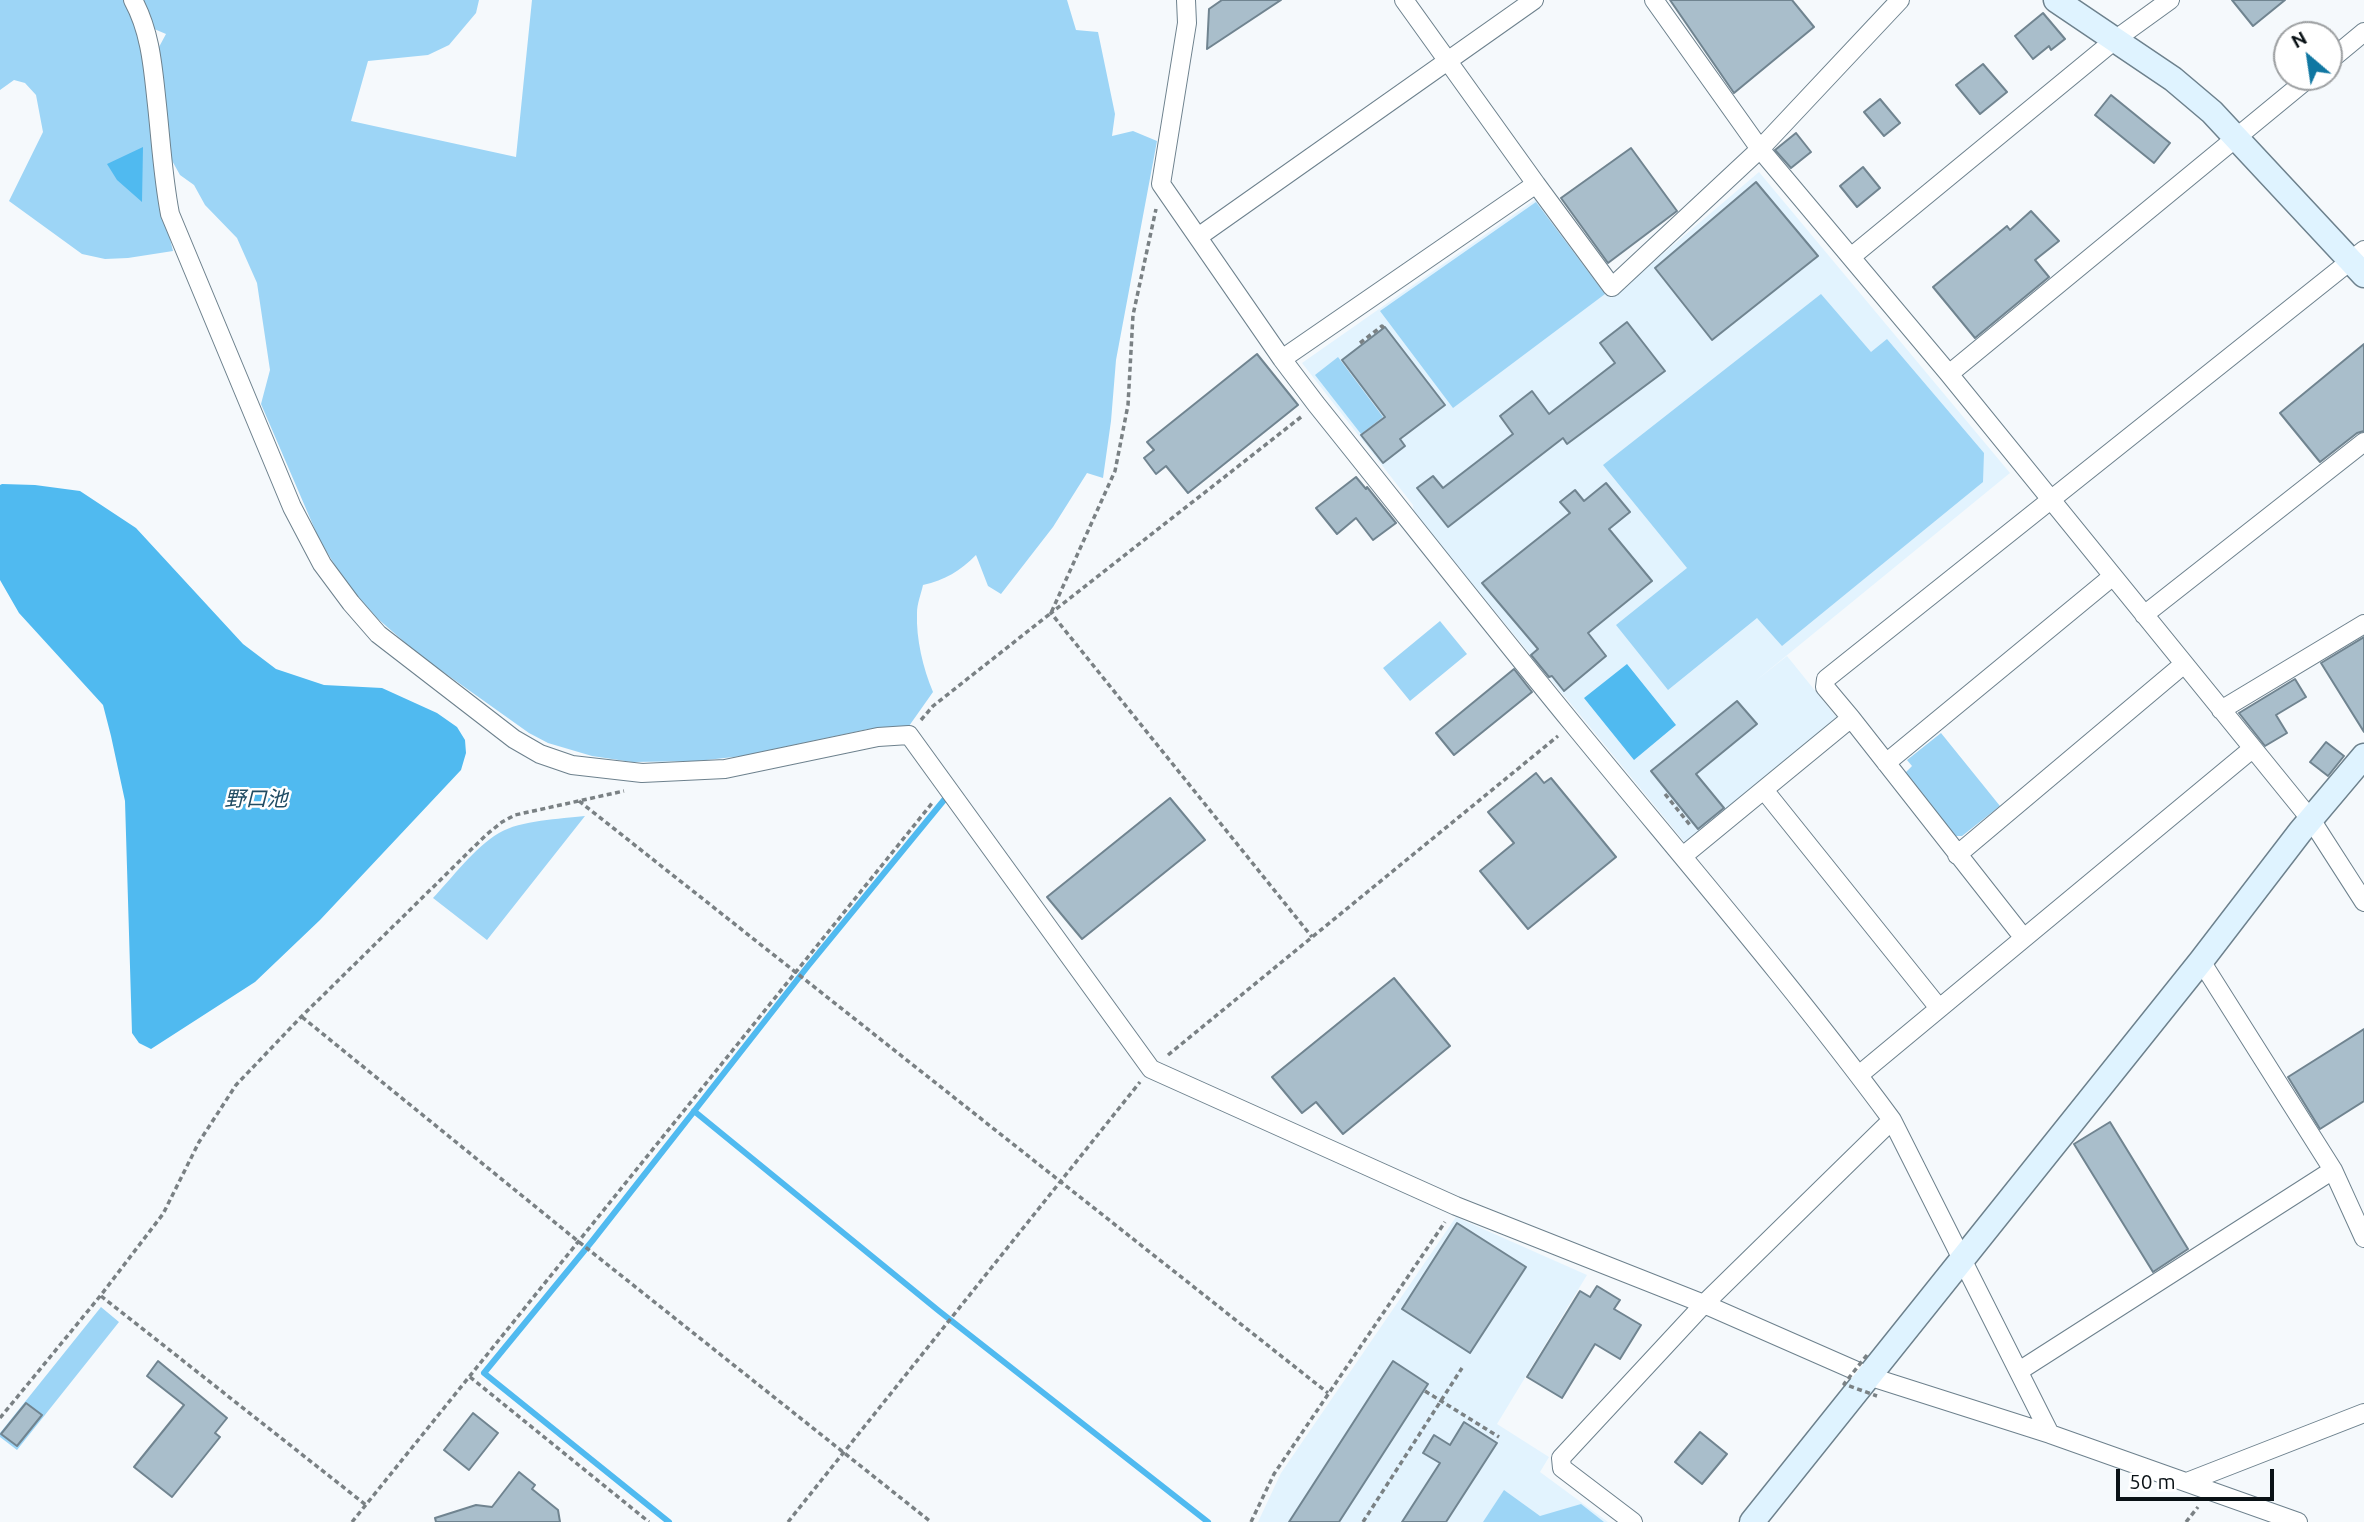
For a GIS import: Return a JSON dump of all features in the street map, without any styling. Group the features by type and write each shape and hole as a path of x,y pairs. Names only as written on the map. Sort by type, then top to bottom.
{"street":[{"path":"133,0 148,34 170,214 292,506 322,564 378,634 514,738 540,754 572,765 642,773 725,769 878,737 908,735 1151,1069 1456,1206 1704,1304 1871,1376 2050,1434 2298,1522"},
{"path":"1186,0 1187,23 1161,184 1316,404 1573,724 1683,856 1892,1120 2050,1434"},
{"path":"1404,0 1612,287 1760,149 1900,0"},
{"path":"1198,237 1534,0"},
{"path":"1654,0 1760,149 1949,374 2312,821 2364,902"},
{"path":"2023,937 1825,687 1826,679 2050,499 2360,261 2235,139 2212,112 2173,79 2056,0"},
{"path":"1852,257 2116,39 2170,0"},
{"path":"2343,49 2364,32"},
{"path":"1949,374 2293,91"},
{"path":"1282,359 1536,184"},
{"path":"2144,615 2364,442"},
{"path":"1886,762 2113,576"},
{"path":"2221,710 2364,624"},
{"path":"1957,855 2184,664"},
{"path":"1683,856 1850,718"},
{"path":"1859,1075 2252,749"},
{"path":"1752,1522 2202,961 2300,832 2364,756"},
{"path":"1764,790 1938,1008"},
{"path":"2202,961 2333,1170 2364,1238"},
{"path":"1633,1522 1562,1468 1561,1458 1704,1304 1892,1120"},
{"path":"2019,1371 2333,1170"},
{"path":"2187,1482 2364,1413"}],"path":[{"path":"1051,613 1115,471 1128,405 1133,315 1161,184"},
{"path":"1360,343 1382,326 1384,328"},
{"path":"908,735 933,706 1316,404"},
{"path":"1051,613 1312,938"},
{"path":"788,1522 1151,1069 1573,724"},
{"path":"352,1522 946,786"},
{"path":"0,1419 163,1214 199,1142 236,1085 301,1017 502,822 515,815 632,789"},
{"path":"1665,794 1690,825"},
{"path":"579,801 1328,1393"},
{"path":"301,1017 931,1522"},
{"path":"1251,1522 1274,1474 1456,1206"},
{"path":"101,1295 366,1505"},
{"path":"1363,1522 1462,1368"},
{"path":"1871,1376 1844,1384 1871,1376"},
{"path":"470,1377 649,1522"},
{"path":"1425,1391 1499,1437"}],"shaded area":[{"path":"0,0 479,0 476,13 449,45 428,55 368,61 351,121 516,157 532,0 1067,0 1076,30 1098,32 1115,114 1112,136 1133,131 1157,141 1116,360 1103,478 1087,473 1053,527 1001,594 988,586 976,555 952,574 923,585 917,610 918,633 923,663 933,692 909,726 869,729 742,756 698,761 632,762 592,756 548,743 529,733 418,654 377,618 345,582 319,539 261,404 270,370 257,283 237,238 205,205 194,185 180,175 170,157 159,47 166,34 140,23 158,190 173,251 105,259 82,254 9,201 43,132 36,95 25,83 14,80 0,90"},
{"path":"1759,172 2010,473 1753,683 1787,656 1838,719 1686,844 1414,513 1413,505 1302,363 1536,199 1611,298"},
{"path":"1536,202 1605,294 1453,408 1380,311"},
{"path":"1821,294 1871,352 1887,339 1984,453 1983,482 1782,646 1757,618 1668,690 1616,625 1687,568 1603,465"},
{"path":"1338,357 1383,417 1361,434 1315,375"},
{"path":"1440,621 1467,654 1410,701 1383,668"},
{"path":"1941,733 2000,806 1962,836 1954,836 1905,773 1912,766 1907,760"},
{"path":"585,816 487,940 433,898 473,854 499,833 529,823"},
{"path":"1456,1217 1587,1275 1497,1424 1549,1457 1540,1472 1608,1522 1258,1522 1281,1473"},
{"path":"101,1307 119,1322 17,1450 0,1437 0,1433"},
{"path":"1504,1490 1540,1516 1581,1504 1604,1522 1483,1522"}],"water":[{"path":"143,147 142,202 117,180 107,164"},
{"name":"野口池","path":"2,484 80,491 136,528 243,644 276,669 324,685 382,688 437,713 457,727 465,740 466,753 461,770 320,920 255,982 151,1049 139,1043 132,1033 125,801 103,705 19,613 0,580"},
{"path":"1627,664 1676,725 1634,760 1584,698"}],"building":[{"path":"1222,0 1281,0 1207,49 1209,9"},
{"path":"1670,0 1792,0 1814,27 1734,93"},
{"path":"2232,0 2285,0 2253,26"},
{"path":"2043,13 2065,39 2051,50 2049,46 2033,59 2015,36"},
{"path":"1983,64 2007,92 1980,114 1956,85"},
{"path":"2111,95 2170,143 2154,163 2095,115"},
{"path":"1880,99 1900,123 1884,136 1864,112"},
{"path":"1796,133 1811,152 1791,168 1775,150"},
{"path":"1631,148 1677,211 1608,263 1561,198"},
{"path":"1863,167 1880,188 1857,207 1840,186"},
{"path":"1756,182 1818,256 1712,340 1655,268"},
{"path":"2031,211 2059,241 2035,260 2049,277 1975,338 1933,287 2007,226 2010,230"},
{"path":"1627,322 1665,371 1567,444 1563,438 1448,527 1417,488 1433,476 1443,488 1513,434 1500,416 1532,391 1549,414 1615,363 1600,343"},
{"path":"1385,327 1445,405 1400,439 1405,446 1383,463 1361,435 1385,417 1342,360"},
{"path":"2364,344 2364,431 2357,433 2320,462 2280,413"},
{"path":"1257,354 1298,405 1188,493 1166,466 1156,474 1144,458 1154,450 1147,442"},
{"path":"1356,477 1396,523 1373,540 1356,518 1337,534 1316,508"},
{"path":"1606,483 1630,512 1609,529 1652,581 1588,633 1606,656 1564,691 1531,655 1538,649 1482,583 1570,513 1560,502 1575,490 1584,501"},
{"path":"2364,637 2364,732 2321,663"},
{"path":"1514,669 1532,692 1454,755 1436,733"},
{"path":"2295,679 2306,697 2276,715 2287,733 2265,746 2239,713"},
{"path":"1737,701 1757,724 1696,774 1724,808 1698,829 1651,771"},
{"path":"2326,742 2344,756 2328,776 2310,762"},
{"path":"1536,773 1544,783 1551,778 1616,857 1528,929 1480,871 1514,843 1488,812"},
{"path":"1170,798 1205,840 1082,939 1047,897"},
{"path":"1394,978 1450,1046 1343,1134 1316,1102 1302,1113 1272,1077"},
{"path":"2364,1029 2364,1101 2320,1129 2288,1077"},
{"path":"2110,1122 2188,1249 2153,1272 2074,1144"},
{"path":"1457,1223 1526,1267 1470,1353 1402,1309"},
{"path":"1597,1286 1620,1300 1614,1309 1641,1325 1620,1359 1595,1344 1562,1398 1527,1377 1580,1291 1590,1297"},
{"path":"158,1361 227,1418 215,1433 220,1437 172,1497 134,1467 184,1405 147,1376"},
{"path":"1393,1361 1428,1384 1339,1522 1289,1522"},
{"path":"26,1403 42,1415 17,1446 1,1434"},
{"path":"473,1413 498,1433 469,1470 444,1450"},
{"path":"1464,1422 1497,1443 1446,1522 1402,1522 1440,1463 1423,1453 1434,1435 1450,1445"},
{"path":"1700,1432 1727,1454 1702,1484 1675,1462"},
{"path":"519,1472 535,1485 532,1489 558,1510 560,1522 436,1522 435,1518 476,1505 492,1507"}],"waterway":[{"path":"669,1522 484,1373 593,1240 808,966 944,800"},
{"path":"694,1111 939,1311 1208,1522"}]}
